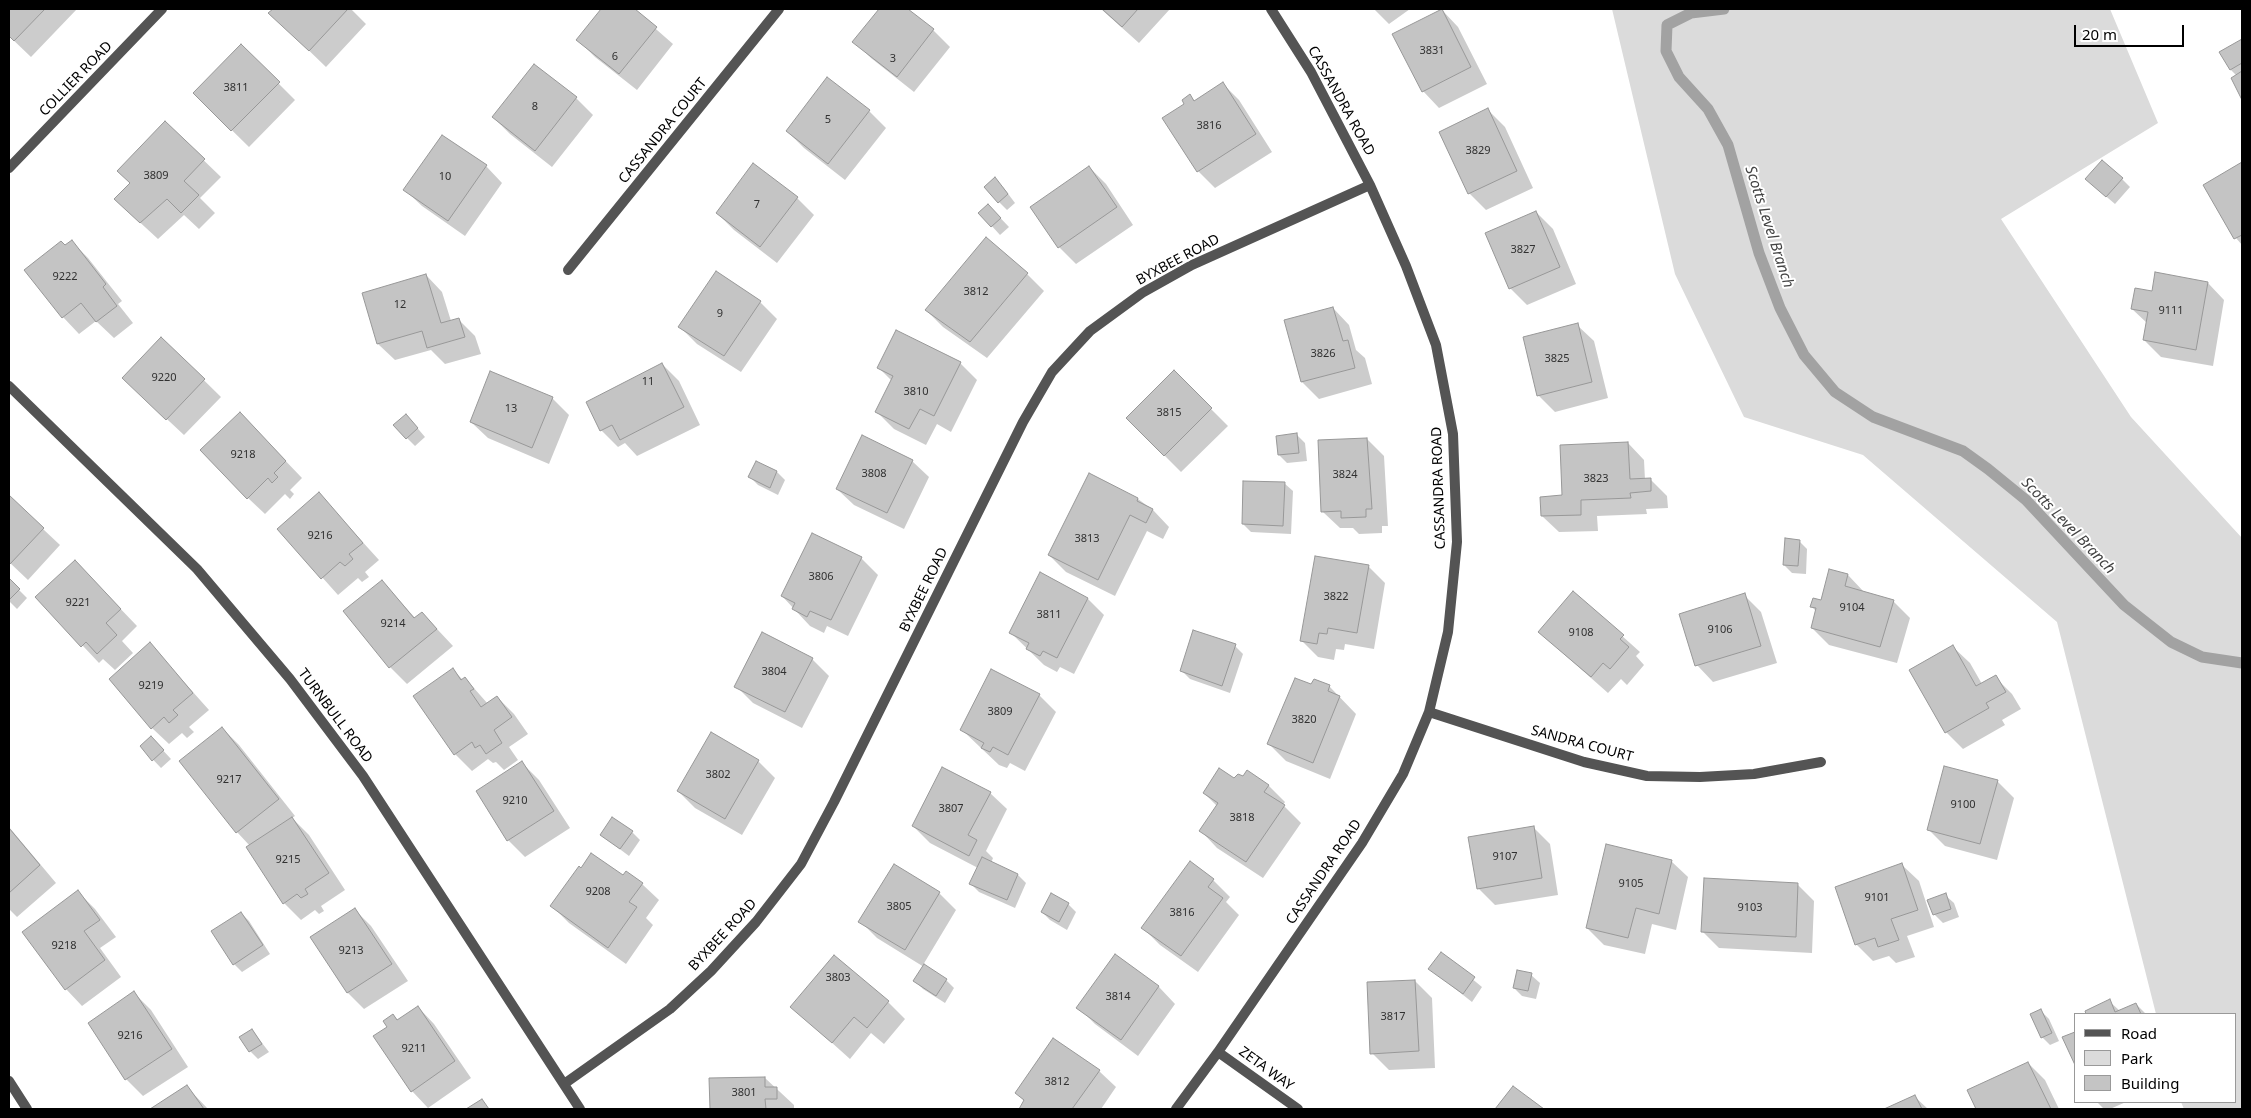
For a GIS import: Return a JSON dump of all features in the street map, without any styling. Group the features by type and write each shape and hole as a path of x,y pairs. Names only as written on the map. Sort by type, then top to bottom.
{"street":[{"name":"COLLIER ROAD","path":"9,168 162,9"},
{"name":"CASSANDRA COURT","path":"568,270 779,9"},
{"name":"CASSANDRA ROAD","path":"1176,1109 1218,1052 1362,843 1403,774 1429,712 1448,632 1457,542 1453,434 1436,344 1406,266 1370,185 1311,72 1271,9"},
{"name":"BYXBEE ROAD","path":"564,1084 670,1009 711,971 756,922 801,864 834,802 1022,422 1052,372 1090,331 1142,293 1192,265 1370,185"},
{"name":"TURNBULL ROAD","path":"9,386 197,569 290,678 362,776 580,1109"},
{"name":"SANDRA COURT","path":"1429,712 1584,762 1647,776 1700,777 1754,774 1821,762"},
{"name":"ZETA WAY","path":"1218,1052 1298,1109"},
{"path":"9,1081 27,1109"}],"green space":[{"path":"1612,9 2110,9 2158,123 2001,219 2131,417 2242,538 2242,1109 2184,1109 2181,1103 2236,1103 2236,1013 2156,1013 2057,622 1863,455 1744,417 1675,274"}],"building":[{"path":"9,9 45,9 14,41 9,36"},
{"path":"273,9 348,9 309,51 268,13"},
{"path":"601,9 635,9 657,27 619,74 576,40"},
{"path":"879,9 908,9 934,29 897,77 852,42"},
{"path":"1102,9 1138,9 1122,27"},
{"path":"1442,9 1471,67 1422,92 1392,34"},
{"path":"2242,39 2242,63 2230,70 2219,52"},
{"path":"241,44 280,82 231,131 193,93"},
{"path":"534,64 577,97 535,151 492,117"},
{"path":"2242,71 2242,100 2231,78"},
{"path":"827,77 870,110 828,164 786,131"},
{"path":"1223,82 1256,134 1197,172 1162,118 1184,104 1182,100 1190,94 1194,101"},
{"path":"1488,108 1517,171 1468,194 1439,132"},
{"path":"165,121 205,159 184,181 199,195 181,213 167,199 140,223 114,199 130,183 117,171"},
{"path":"442,135 487,165 448,221 403,190"},
{"path":"2102,160 2123,178 2106,197 2085,179"},
{"path":"2242,162 2242,235 2234,239 2203,185"},
{"path":"753,163 798,197 760,247 716,213"},
{"path":"1089,166 1117,207 1058,248 1030,207"},
{"path":"995,177 1008,194 998,203 984,187"},
{"path":"988,204 1001,218 991,227 978,213"},
{"path":"1536,211 1560,267 1509,289 1485,233"},
{"path":"986,237 1028,273 970,342 925,310"},
{"path":"72,240 106,284 103,287 117,306 96,322 81,303 62,318 24,270 61,241 65,245"},
{"path":"716,271 761,301 724,356 678,327"},
{"path":"2155,272 2208,282 2196,350 2143,340 2148,312 2131,309 2135,288 2152,291"},
{"path":"426,274 441,323 459,318 465,337 427,348 422,331 377,344 362,293"},
{"path":"1333,307 1343,341 1348,340 1355,368 1301,382 1284,320"},
{"path":"1578,323 1592,382 1537,396 1523,337"},
{"path":"896,330 961,362 934,416 920,409 909,429 875,412 893,376 877,368"},
{"path":"161,337 205,379 166,420 122,378"},
{"path":"662,363 684,407 620,440 612,425 600,431 586,402"},
{"path":"1174,370 1212,408 1164,456 1126,418"},
{"path":"490,371 553,397 532,448 470,422"},
{"path":"240,412 286,461 274,473 278,477 272,483 268,478 247,499 200,450"},
{"path":"406,414 418,428 406,439 393,425"},
{"path":"1297,433 1299,453 1278,455 1276,436"},
{"path":"862,435 913,460 887,513 836,489"},
{"path":"1367,438 1372,509 1366,509 1366,517 1341,518 1341,511 1321,512 1318,440"},
{"path":"1628,442 1630,479 1651,478 1651,491 1630,493 1631,498 1581,500 1581,515 1541,516 1540,497 1562,495 1560,445"},
{"path":"756,461 777,471 770,488 748,477"},
{"path":"1089,473 1138,498 1137,501 1153,509 1146,523 1130,515 1098,580 1048,555"},
{"path":"1243,481 1285,482 1283,526 1242,524"},
{"path":"319,492 363,543 349,554 353,559 345,566 340,562 321,579 277,529"},
{"path":"9,495 44,528 10,564 9,563"},
{"path":"812,533 862,557 831,620 810,611 807,617 792,609 795,603 781,596"},
{"path":"1785,538 1800,540 1798,566 1783,565"},
{"path":"1315,556 1369,565 1357,633 1328,628 1327,634 1319,633 1317,644 1300,641"},
{"path":"75,560 121,609 106,623 117,635 97,654 86,642 81,647 35,597"},
{"path":"1829,569 1848,574 1845,586 1894,600 1880,647 1811,628 1816,608 1810,607 1813,598 1821,600"},
{"path":"1040,572 1088,598 1057,658 1043,651 1040,656 1026,649 1029,643 1009,633"},
{"path":"9,578 20,589 9,600"},
{"path":"382,580 414,618 422,612 437,629 389,668 343,611"},
{"path":"1573,591 1624,635 1620,639 1629,647 1610,669 1603,663 1591,677 1538,632"},
{"path":"1745,593 1761,646 1695,666 1679,614"},
{"path":"1193,630 1236,644 1222,686 1180,671"},
{"path":"762,632 813,658 785,712 734,687"},
{"path":"150,642 193,693 173,710 178,715 169,723 164,717 151,729 109,679"},
{"path":"1953,645 1976,686 1996,675 2006,692 1986,703 1989,708 1945,733 1909,670"},
{"path":"453,668 461,680 465,677 474,689 470,691 481,707 497,696 512,717 494,730 502,743 486,754 480,745 475,748 472,742 454,755 413,696"},
{"path":"991,669 1040,694 1008,755 993,747 990,752 981,748 984,743 960,730"},
{"path":"1295,678 1311,684 1314,679 1330,685 1328,691 1340,696 1313,763 1267,744"},
{"path":"222,727 279,799 236,833 179,761"},
{"path":"711,732 759,760 725,819 677,791"},
{"path":"151,736 164,750 152,761 140,746"},
{"path":"522,761 554,811 507,841 476,791"},
{"path":"1944,766 1998,780 1980,844 1927,830"},
{"path":"942,767 991,792 968,835 977,840 969,856 912,826"},
{"path":"1219,768 1234,778 1238,774 1243,776 1247,770 1269,785 1264,792 1285,805 1246,862 1199,831 1218,803 1203,793"},
{"path":"292,817 329,873 305,889 308,894 301,898 297,894 283,904 246,847"},
{"path":"612,817 633,831 620,849 600,835"},
{"path":"1534,826 1542,878 1477,889 1468,837"},
{"path":"9,828 40,865 9,893"},
{"path":"1606,844 1672,860 1659,914 1636,908 1628,938 1586,928"},
{"path":"591,853 623,875 626,871 643,883 629,902 637,907 608,948 550,906 579,866 581,868"},
{"path":"982,857 1018,874 1007,900 969,884"},
{"path":"1190,861 1214,879 1208,887 1223,898 1181,956 1141,928"},
{"path":"1902,863 1918,910 1891,919 1899,940 1878,947 1875,938 1855,945 1835,887"},
{"path":"894,864 940,892 905,950 858,922"},
{"path":"1704,878 1798,883 1796,937 1701,932"},
{"path":"78,890 100,920 84,931 105,960 65,990 22,932"},
{"path":"1051,893 1069,903 1059,922 1041,912"},
{"path":"1946,893 1951,909 1933,915 1927,900"},
{"path":"355,908 392,964 347,993 310,937"},
{"path":"241,912 263,945 233,965 211,931"},
{"path":"1441,952 1475,977 1463,994 1428,969"},
{"path":"1115,954 1159,986 1121,1040 1076,1008"},
{"path":"834,955 889,1001 867,1028 854,1017 832,1043 790,1007"},
{"path":"924,964 947,979 936,996 913,981"},
{"path":"1517,970 1532,973 1528,991 1513,988"},
{"path":"1415,980 1419,1051 1370,1054 1367,982"},
{"path":"134,991 172,1049 125,1080 88,1023"},
{"path":"2110,999 2115,1012 2136,1003 2141,1013 2086,1013 2085,1011"},
{"path":"418,1006 455,1061 411,1092 373,1036 387,1027 383,1021 393,1014 397,1020"},
{"path":"2041,1009 2052,1033 2041,1038 2030,1014"},
{"path":"252,1029 262,1044 249,1052 239,1037"},
{"path":"2074,1032 2074,1063 2062,1037"},
{"path":"1053,1038 1100,1070 1072,1109 1019,1109 1024,1100 1015,1093"},
{"path":"2028,1062 2051,1109 1976,1109 1967,1090"},
{"path":"765,1077 765,1087 777,1087 777,1099 765,1099 766,1109 710,1109 709,1078"},
{"path":"187,1085 204,1109 150,1109"},
{"path":"1513,1086 1544,1109 1495,1109"},
{"path":"1915,1095 1922,1109 1884,1109"},
{"path":"482,1099 489,1109 466,1109"}],"waterway":[{"name":"Scotts Level Branch","path":"1724,9 1691,13 1667,25 1666,51 1679,77 1708,109 1728,145 1759,253 1780,308 1804,355 1835,392 1873,417 1963,451 1988,469 2026,500 2124,605 2171,642 2202,657 2242,663"}]}
